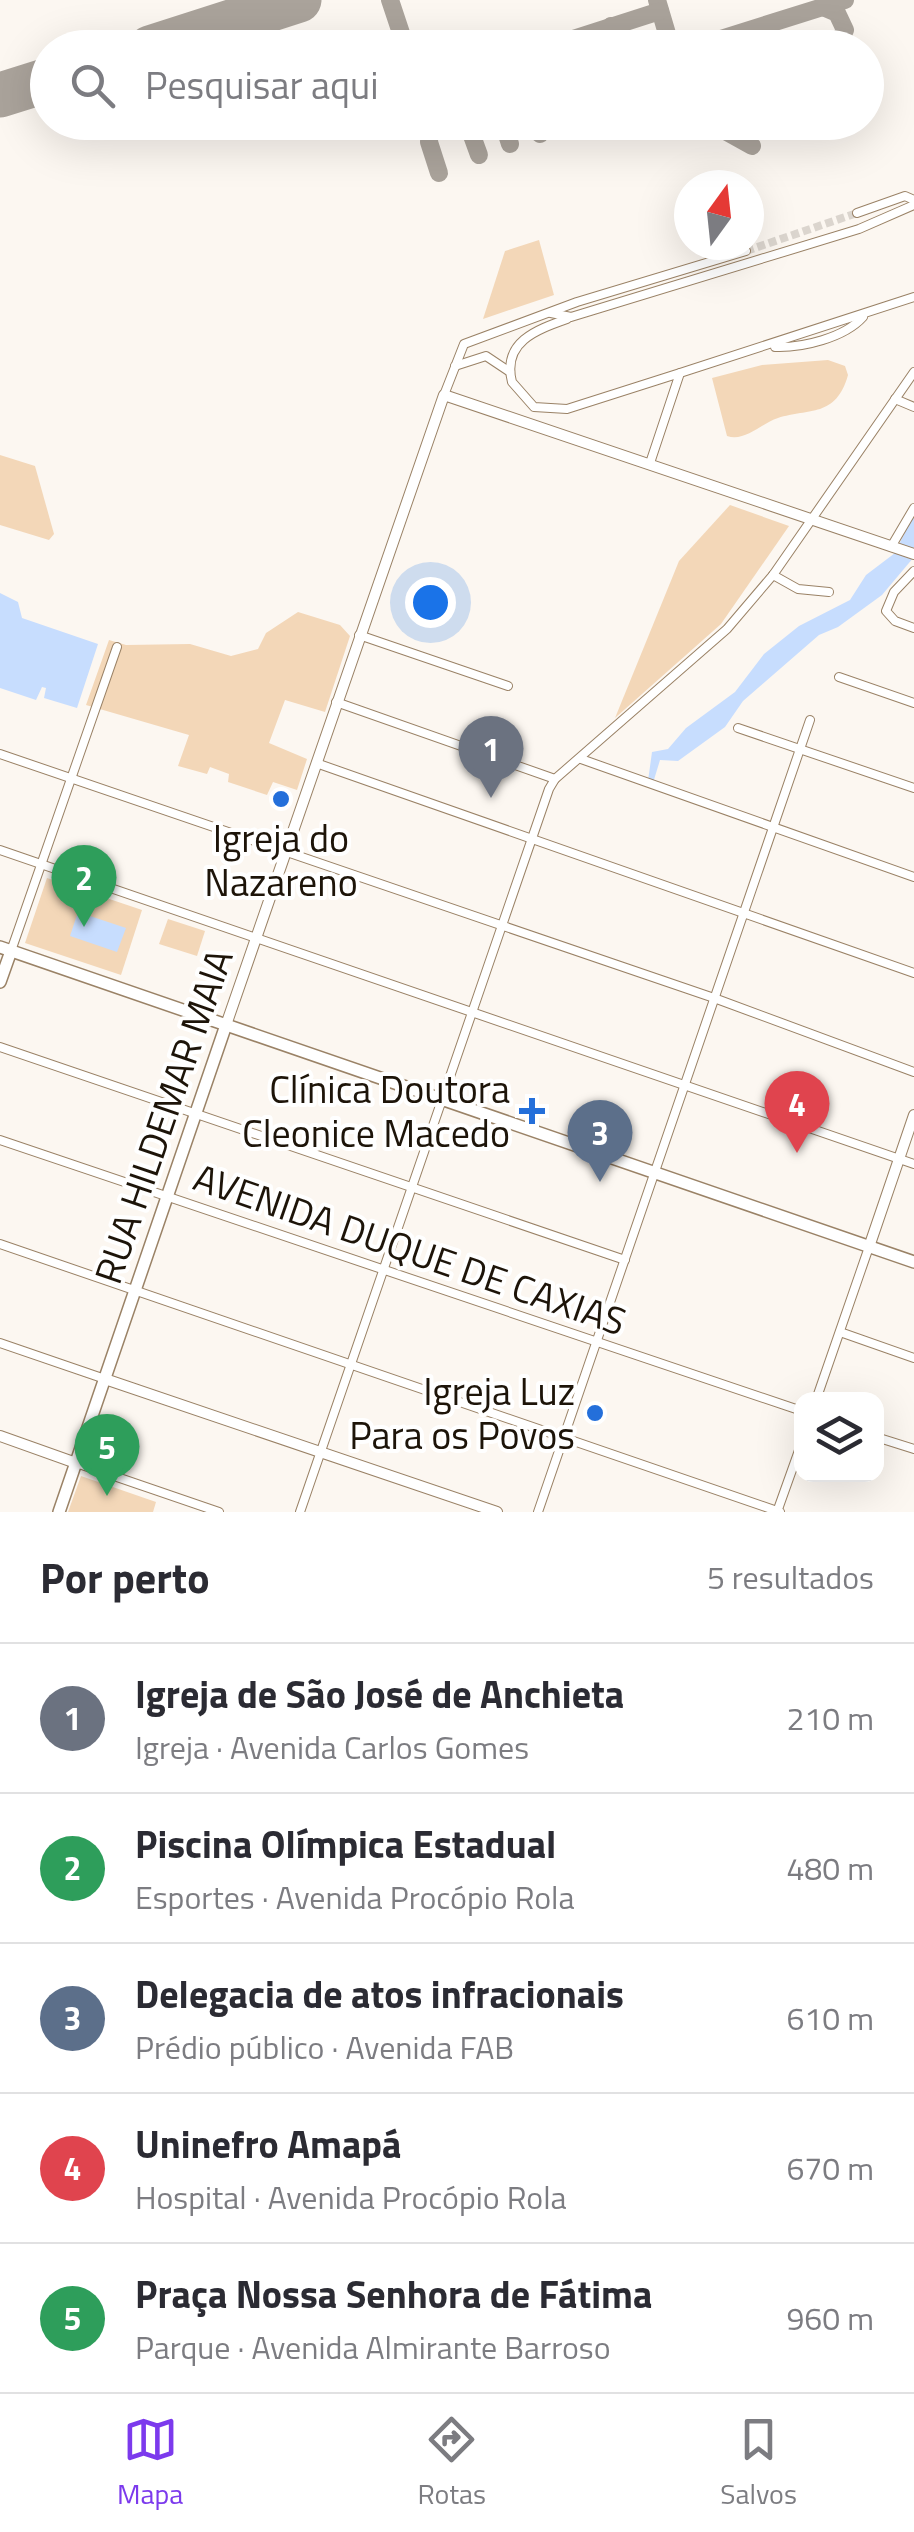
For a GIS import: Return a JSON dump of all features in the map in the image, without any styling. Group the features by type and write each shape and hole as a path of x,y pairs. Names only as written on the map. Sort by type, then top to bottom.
{"main road":[{"path":"0,982 5,949 914,1262"},
{"name":"RUA HILDEMAR MAIA","path":"59,1512 226,1025"}],"street":[{"path":"510,372 513,353 522,339 571,317 859,229 914,202 906,196 857,212"},
{"path":"551,313 718,260"},
{"path":"455,366 486,356 510,372 526,402 555,412 914,297"},
{"path":"551,313 571,317"},
{"name":"RUA HILDEMAR MAIA","path":"226,1025 359,635 464,344 551,313"},
{"path":"300,1512 471,1008 555,778 708,649 773,575 914,372"},
{"path":"650,464 680,373"},
{"path":"444,395 914,554"},
{"path":"894,399 914,407"},
{"path":"892,547 914,508"},
{"path":"913,628 894,621 886,612 894,592 914,571"},
{"path":"773,575 798,589 829,592"},
{"path":"359,635 508,686"},
{"path":"5,949 40,864 117,646"},
{"path":"839,677 914,703"},
{"path":"336,702 555,778"},
{"path":"538,1512 810,720"},
{"path":"738,728 914,788"},
{"path":"0,754 714,998 914,1072"},
{"path":"580,759 914,877"},
{"path":"316,764 914,973"},
{"path":"0,850 471,1008 914,1164"},
{"path":"0,1046 625,1260"},
{"path":"819,1392 914,1115"},
{"name":"AVENIDA DUQUE DE CAXIAS","path":"0,1140 794,1409"},
{"path":"0,1244 778,1512 794,1465"},
{"path":"840,1332 914,1358"},
{"path":"0,1343 497,1512"},
{"path":"0,1436 219,1512"},
{"path":"884,1440 914,1450"}],"shaded area":[{"path":"539,240 554,295 483,319 505,251"},
{"path":"828,360 845,366 848,375 843,389 829,405 778,418 740,437 727,436 712,378 762,365"},
{"path":"0,455 35,466 54,534 49,540 0,525"},
{"path":"730,505 789,526 721,624 615,718 679,561"},
{"path":"298,612 340,625 350,636 325,712 285,700 269,743 307,759 297,790 273,782 267,795 228,782 229,774 210,767 207,774 178,766 189,735 86,705 109,640 126,645 190,644 231,656 258,649 266,633"},
{"path":"47,878 142,910 121,975 25,943"},
{"path":"168,919 205,931 197,956 159,944"},
{"path":"81,1476 156,1502 153,1512 68,1512"}],"water":[{"path":"914,513 914,557 882,595 838,627 819,635 743,701 725,727 678,761 660,760 653,783 648,781 652,752 668,749 686,728 735,692 764,654 799,626 850,600 866,575 895,553"},
{"path":"0,593 18,602 22,618 98,644 77,708 44,698 46,688 42,687 36,700 0,688"},
{"path":"78,912 126,928 117,952 70,936"}],"taxiway":[{"path":"390,0 400,30"},
{"path":"657,0 666,30"},
{"path":"749,30 845,0"},
{"path":"823,7 837,13 845,30"},
{"path":"601,30 660,11"},
{"path":"611,26 613,30"},
{"path":"429,140 439,173"},
{"path":"474,140 479,155"},
{"path":"509,140 510,144"},
{"path":"741,140 752,146"}],"runway":[{"path":"206,30 299,0"},
{"path":"0,95 30,86"}],"tunnel":[{"path":"764,245 857,213"}],"place":[{"name":"Igreja de São José de Anchieta","path":"491,798"},
{"name":"Igreja do Nazareno","path":"281,799"},
{"name":"Piscina Olímpica Estadual","path":"84,927"},
{"name":"Clínica Doutora Cleonice Macedo","path":"532,1111"},
{"name":"Uninefro Amapá","path":"797,1153"},
{"name":"Delegacia de atos infracionais","path":"600,1182"},
{"name":"Igreja Luz Para os Povos","path":"595,1413"},
{"name":"Praça Nossa Senhora de Fátima","path":"107,1496"}]}
